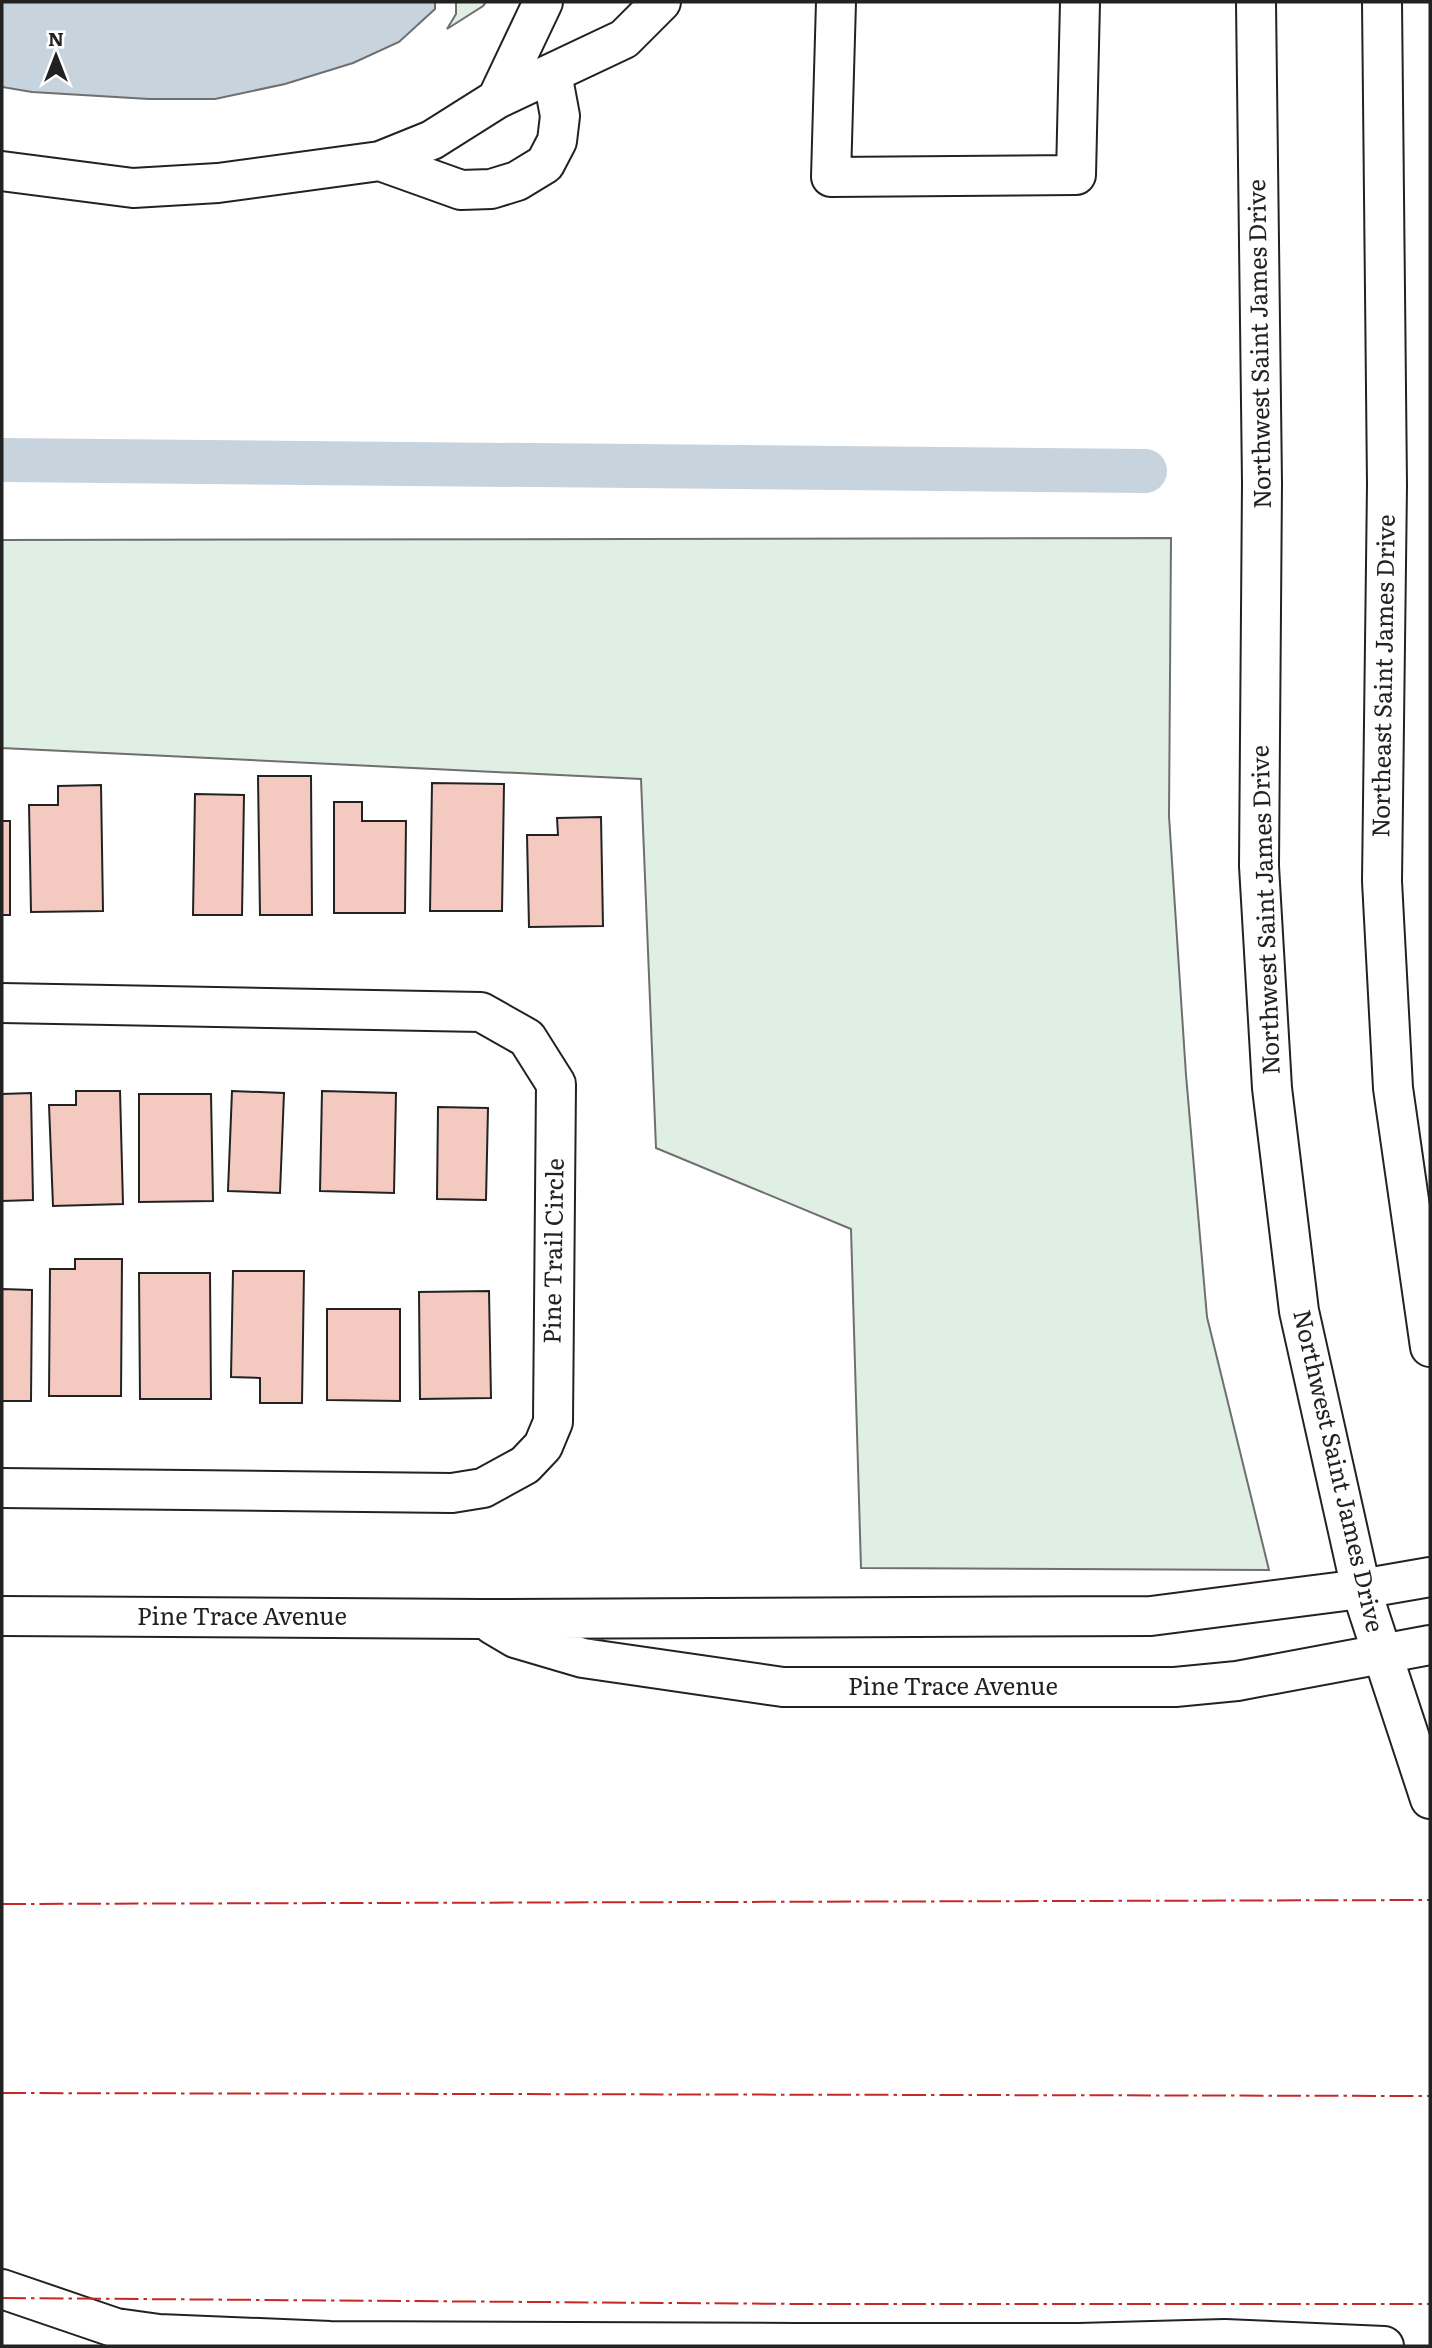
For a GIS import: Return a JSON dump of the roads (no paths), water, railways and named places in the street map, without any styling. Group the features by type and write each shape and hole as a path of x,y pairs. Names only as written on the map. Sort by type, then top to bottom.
{"street":[{"path":"497,99 543,2"},
{"path":"2,171 133,188 218,183 380,161 432,140 497,99 624,39 661,2"},
{"path":"836,2 831,177 1076,175 1080,2"},
{"name":"Northwest Saint James Drive","path":"1256,2 1262,483 1259,866 1272,1088 1299,1311 1362,1589 1430,1800"},
{"name":"Northeast Saint James Drive","path":"1381,2 1387,471 1382,881 1393,1088 1430,1347"},
{"path":"380,161 461,190 491,189 517,181 545,164 557,141 560,116 552,72"},
{"name":"Pine Trail Circle","path":"2,1003 481,1012 527,1038 556,1084 553,1422 544,1446 525,1465 483,1489 452,1493 2,1488"},
{"name":"Pine Trace Avenue","path":"2,1616 482,1619 1151,1616 1362,1589 1430,1577"},
{"name":"Pine Trace Avenue","path":"482,1619 515,1637 583,1658 783,1688 1175,1687 1237,1681 1430,1645"},
{"path":"2,2290 116,2328 159,2334 330,2341 1039,2344 1225,2339 1384,2346"}],"waterway":[{"path":"2,460 1145,471"}]}
